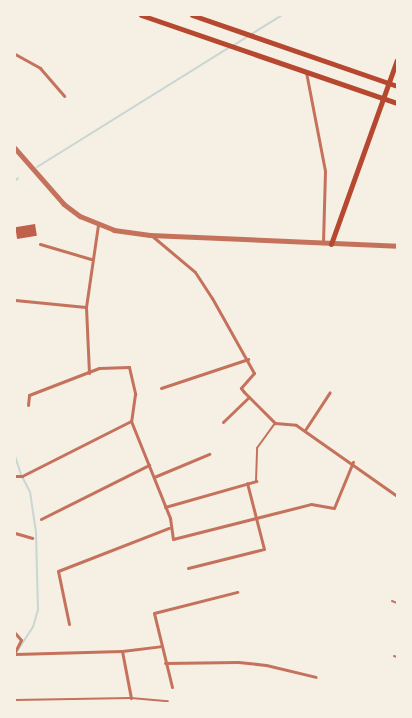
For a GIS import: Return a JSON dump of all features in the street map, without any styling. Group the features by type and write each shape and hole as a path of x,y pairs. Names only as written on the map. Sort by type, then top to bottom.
{"main road":[{"path":"141,15 397,104"},
{"path":"192,15 397,86"},
{"path":"331,244 397,60"}],"street":[{"path":"15,54 40,68 64,96"},
{"path":"306,72 325,171 323,243"},
{"path":"15,148 64,204 98,225 150,235 397,246"},
{"path":"89,372 86,307 91,258 98,225"},
{"path":"150,235 200,277 248,359 254,373 241,388 249,397 275,423 290,422 305,430 353,462 397,496"},
{"path":"40,244 91,258"},
{"path":"15,300 86,307"},
{"path":"161,388 248,359"},
{"path":"28,404 30,395 89,372 111,366 131,369 135,394 131,422 150,465 165,508 172,538 176,539 311,504 335,507 353,462"},
{"path":"305,430 330,392"},
{"path":"222,422 249,397"},
{"path":"15,476 22,476 40,468 131,422"},
{"path":"154,477 209,454"},
{"path":"41,520 150,465"},
{"path":"165,508 256,481"},
{"path":"188,568 263,550 258,518 247,483"},
{"path":"69,624 58,571 169,528"},
{"path":"15,533 32,538"},
{"path":"172,686 160,646 154,613 236,592"},
{"path":"15,633 21,640 15,653 23,656 122,651 160,646"},
{"path":"122,651 132,698"},
{"path":"165,663 238,662 266,665 316,676"}],"lane":[{"path":"256,481 257,448 275,423"},
{"path":"392,600 397,603"},
{"path":"15,700 132,698 168,701"}],"building":[{"path":"35,224 37,236 17,239 15,227"}],"waterway":[{"path":"234,45 282,15"},
{"path":"37,167 230,47"},
{"path":"15,181 18,178"},
{"path":"15,456 21,474"},
{"path":"16,653 33,627 38,610 36,532 30,492 23,478"}]}
